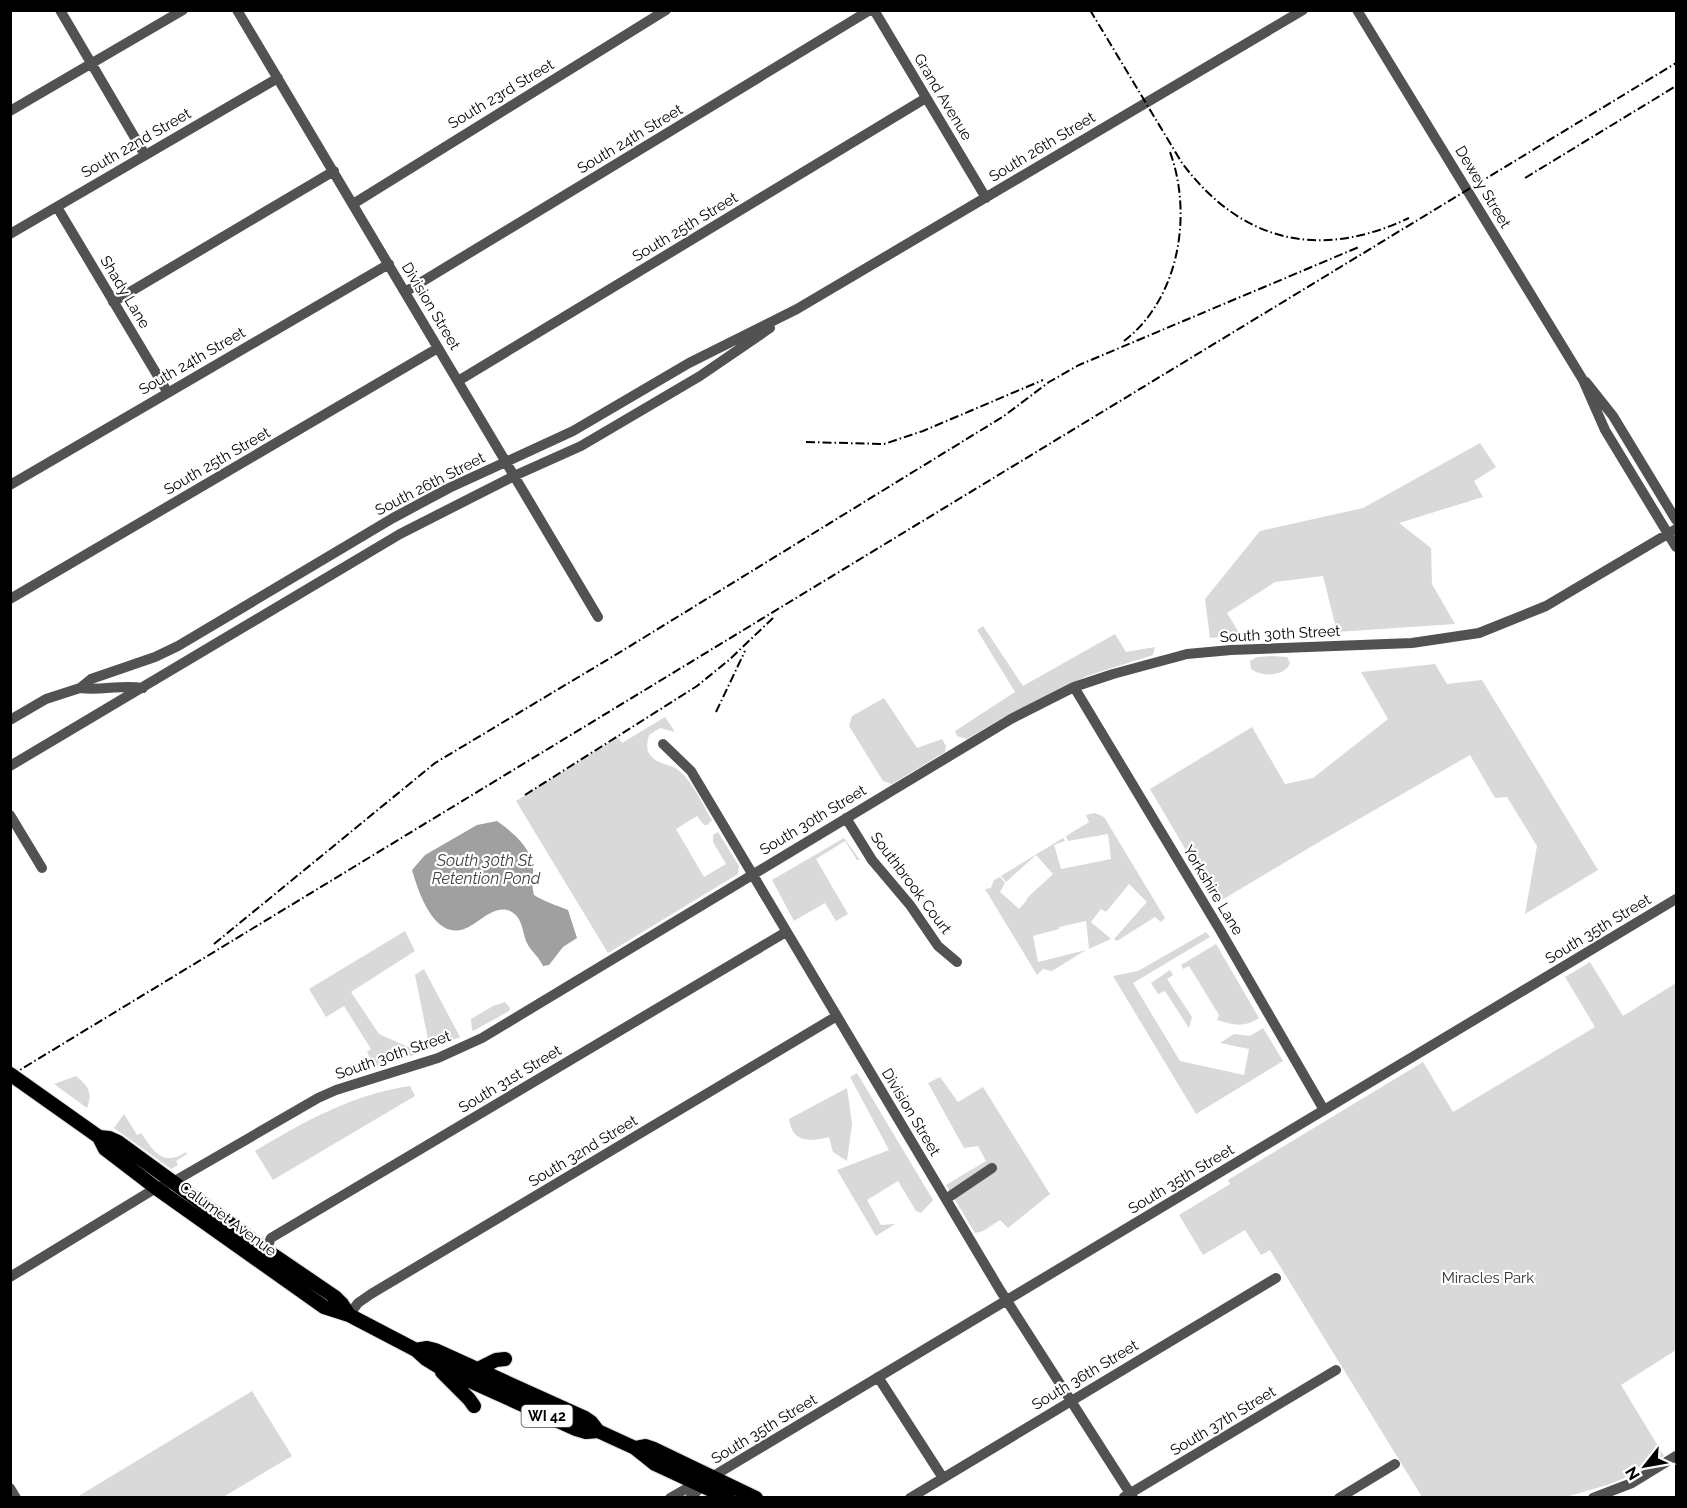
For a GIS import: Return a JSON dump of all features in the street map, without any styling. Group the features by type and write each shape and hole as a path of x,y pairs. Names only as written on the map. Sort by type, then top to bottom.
{"main road":[{"name":"Calumet Avenue","path":"10,1074 99,1137 115,1140 173,1182 263,1256"},
{"name":"Calumet Avenue","path":"99,1137 105,1149 156,1188 263,1256 335,1297 344,1305 349,1315 416,1350 439,1367 497,1385"},
{"name":"Calumet Avenue","path":"416,1350 432,1349 478,1369 497,1385 580,1431 598,1431 635,1448 652,1462 728,1497"},
{"path":"478,1369 494,1361 505,1359"},
{"path":"439,1367 474,1406"},
{"name":"Calumet Avenue","path":"635,1448 643,1446 650,1448 756,1497"}],"street":[{"path":"60,10 145,155"},
{"path":"10,111 183,10"},
{"name":"Division Street","path":"237,10 597,617"},
{"name":"South 23rd Street","path":"353,204 361,196 666,10"},
{"name":"Grand Avenue","path":"872,10 986,198"},
{"name":"South 24th Street","path":"405,292 872,10"},
{"name":"South 26th Street","path":"10,720 46,699 80,688 91,679 155,657 178,646 393,518 573,431 689,363 797,309 1303,10"},
{"name":"Dewey Street","path":"1357,10 1583,380 1605,430 1672,532 1677,547"},
{"name":"South 22nd Street","path":"10,234 278,78"},
{"name":"South 25th Street","path":"458,381 926,98"},
{"path":"113,302 334,171"},
{"name":"Shady Lane","path":"57,207 168,393"},
{"name":"South 24th Street","path":"10,485 389,264"},
{"name":"South 26th Street","path":"10,766 400,534 514,476 581,446 690,382 797,309"},
{"name":"South 25th Street","path":"10,599 438,348"},
{"name":"Dewey Street","path":"1583,380 1613,416 1677,519"},
{"name":"South 30th Street","path":"10,1277 156,1188 173,1182 318,1098 336,1090 438,1058 482,1038 1011,719 1074,687 1187,654 1231,650 1412,643 1479,633 1546,606 1672,532"},
{"name":"South 26th Street","path":"80,688 92,690 131,686 143,688"},
{"name":"Yorkshire Lane","path":"1074,687 1220,930 1324,1110"},
{"name":"Division Street","path":"663,744 691,771 1006,1300 1129,1496"},
{"path":"10,815 42,868"},
{"name":"Southbrook Court","path":"846,818 872,860 910,905 938,946 957,962"},
{"name":"South 35th Street","path":"670,1497 713,1477 1677,899"},
{"name":"South 31st Street","path":"263,1256 271,1238 786,932"},
{"name":"South 32nd Street","path":"349,1315 358,1303 371,1293 837,1016"},
{"path":"946,1199 992,1167"},
{"name":"South 36th Street","path":"910,1497 1276,1278"},
{"name":"South 37th Street","path":"1129,1496 1336,1370"},
{"path":"879,1377 943,1478"},
{"path":"1593,1497 1632,1482 1676,1457"},
{"path":"1339,1497 1395,1464"},
{"name":"South 35th Street","path":"690,1497 699,1489 700,1484"},
{"path":"10,1488 16,1497"}],"green space":[{"path":"1480,443 1496,467 1474,481 1483,497 1399,523 1431,548 1432,584 1455,624 1337,632 1323,576 1275,582 1227,613 1238,635 1210,638 1205,599 1260,531 1363,508"},
{"path":"983,626 1023,686 1115,634 1126,652 1155,647 1153,655 1087,676 1002,718 967,739 957,736 955,731 1015,692 977,630"},
{"path":"1257,657 1287,657 1290,663 1283,671 1272,674 1255,672 1251,669 1250,661"},
{"path":"1435,664 1447,684 1482,680 1598,870 1525,914 1537,846 1507,797 1495,798 1470,755 1217,903 1150,789 1252,727 1285,784 1313,778 1388,719 1361,672"},
{"path":"884,698 917,748 942,739 946,746 945,752 892,784 883,781 849,726 852,716"},
{"path":"665,717 675,732 660,728 649,735 648,752 660,763 674,767 683,774 712,820 704,825 697,816 676,829 704,877 726,864 713,842 713,835 718,832 739,866 738,874 608,953 516,801 618,737 622,743"},
{"path":"1095,813 1104,817 1165,918 1161,922 1155,917 1117,941 1114,939 1147,902 1129,884 1106,912 1101,909 1091,922 1111,939 1089,949 1086,921 1033,936 1038,962 1086,950 1052,971 1043,969 1037,975 985,889 991,888 994,880 1000,877 1005,883 1000,892 1019,909 1027,898 1053,874 1036,855 1006,882 1001,876 1063,838 1065,841 1054,845 1061,869 1111,859 1108,834 1068,841 1066,836 1089,822 1086,815"},
{"path":"844,838 860,860 857,860 845,841 816,859 848,914 836,921 825,903 794,921 772,880"},
{"path":"405,931 415,951 351,992 379,1034 415,1050 414,1055 375,1067 367,1052 371,1049 344,1006 326,1017 309,989"},
{"path":"1206,932 1210,937 1133,983 1180,1061 1244,1075 1249,1049 1220,1043 1234,1034 1250,1036 1263,1028 1283,1061 1196,1114 1113,976 1138,971"},
{"path":"1216,944 1259,1018 1238,1025 1217,1020 1219,1015 1189,966 1183,969 1181,965"},
{"name":"Miracles Park","path":"1590,962 1623,1016 1676,983 1676,1350 1621,1385 1664,1456 1637,1473 1566,1497 1422,1497 1270,1250 1261,1255 1245,1230 1203,1255 1179,1215 1230,1184 1228,1180 1423,1062 1453,1112 1595,1027 1565,977"},
{"path":"424,969 460,1037 430,1049 415,975"},
{"path":"1170,970 1173,975 1167,979 1192,1017 1189,1028 1165,991 1158,994 1151,983"},
{"path":"505,1002 510,1008 509,1011 472,1030 471,1019"},
{"path":"857,1073 933,1200 921,1213 916,1211 898,1181 867,1200 881,1225 895,1224 876,1236 837,1170 889,1150 850,1077"},
{"path":"76,1076 88,1090 90,1098 87,1108 54,1084"},
{"path":"940,1077 958,1102 983,1087 1050,1194 1008,1228 1000,1220 983,1231 975,1233 946,1185 986,1161 978,1146 964,1148 928,1083"},
{"path":"410,1086 415,1096 273,1180 255,1151 310,1120 349,1102 368,1095"},
{"path":"847,1088 852,1124 847,1161 833,1152 829,1137 809,1140 798,1137 789,1119"},
{"path":"124,1114 137,1135 141,1133 160,1155 171,1158 186,1152 187,1154 176,1161 178,1165 171,1169 114,1128"},
{"path":"252,1391 292,1456 223,1497 77,1497"}],"water":[{"name":"South 30th St. Retention Pond","path":"497,821 514,835 528,852 533,866 534,895 568,910 577,938 563,947 549,965 543,966 530,948 520,921 510,911 492,912 470,927 453,930 436,921 418,890 412,870 425,855 477,825"}],"railway":[{"path":"1090,10 1182,163 1205,190 1230,211 1257,227 1285,236 1314,240 1344,238 1376,231 1409,218"},
{"path":"10,1076 1676,63"},
{"path":"1525,178 1676,86"},
{"path":"1124,341 1143,323 1158,303 1169,279 1176,254 1180,228 1180,202 1177,176 1170,152"},
{"path":"214,944 435,763 1004,416 1049,382 1079,365 1359,247"},
{"path":"806,442 884,444 923,431 1043,380"},
{"path":"525,795 697,686 729,660 773,618"},
{"path":"716,712 745,651"}]}
